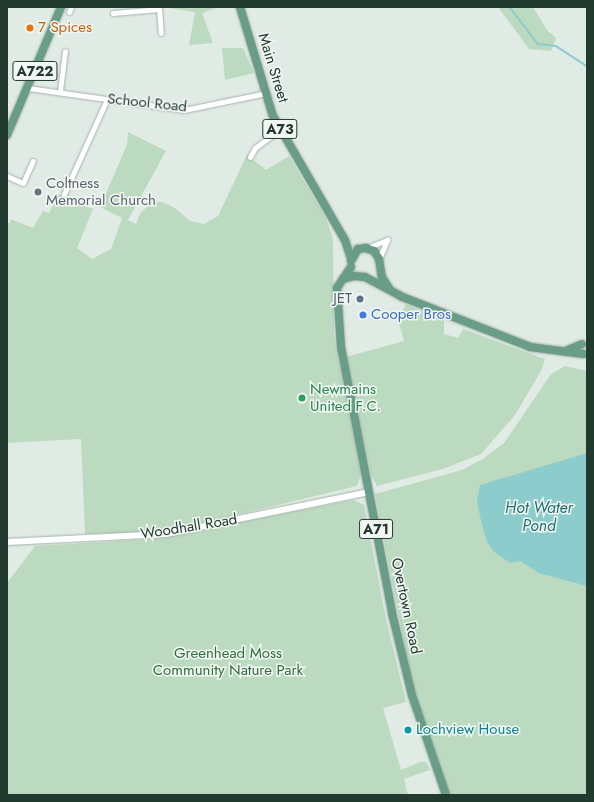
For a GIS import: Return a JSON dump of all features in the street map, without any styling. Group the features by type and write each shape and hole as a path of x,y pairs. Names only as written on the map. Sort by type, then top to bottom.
{"main road":[{"name":"A722","path":"7,135 61,7"},
{"name":"Main Street","path":"240,7 266,93 280,129 345,240 351,258"},
{"path":"345,240 374,251 384,281 392,292"},
{"path":"351,258 355,252 364,248"},
{"name":"A73","path":"351,258 351,267"},
{"path":"343,279 363,277 374,274 379,263"},
{"path":"351,267 363,277 392,292 530,347 586,355 582,344"},
{"name":"Overtown Road","path":"351,267 337,288 341,347 392,613 412,695 446,795"},
{"path":"559,352 582,344 587,336"}],"street":[{"path":"113,13 159,8 162,33"},
{"path":"60,91 65,51"},
{"name":"School Road","path":"28,88 60,91 184,110 266,93"},
{"path":"64,194 107,99"},
{"path":"250,157 254,148 280,129"},
{"path":"7,176 23,183 33,161"},
{"path":"364,248 386,240 379,263"},
{"name":"Woodhall Road","path":"7,542 166,534 368,492"}],"green space":[{"path":"163,7 219,7 202,13 213,43 189,45 195,12"},
{"path":"498,7 533,7 547,30 556,38 551,51 529,49"},
{"path":"222,48 243,48 254,73 225,80"},
{"path":"128,132 166,151 128,220 136,224 141,212 153,202 162,202 175,208 190,221 204,224 218,216 247,155 266,170 289,156 326,218 333,239 334,336 361,475 357,486 202,523 151,532 85,534 81,439 7,443 7,223 10,223 11,219 33,228 43,211 49,213 58,194 93,209 77,248 92,259 111,249 122,218 100,207 127,145"},
{"path":"406,304 444,321 444,334 458,338 463,329 545,359 541,371 515,415 481,454 443,469 377,486 371,475 346,357 404,341 398,320"},
{"path":"565,366 587,371 587,795 450,795 420,709 408,664 375,494 462,470 483,459 504,443 551,374"},
{"name":"Greenhead Moss Community Nature Park","path":"353,500 364,505 386,619 406,702 383,708 401,770 420,762 426,762 430,770 404,779 408,795 7,795 7,583 35,546 153,539"}],"water":[{"name":"Hot Water Pond","path":"587,453 587,586 539,573 520,561 510,563 493,551 487,542 477,501 480,485"}],"waterway":[{"path":"510,7 538,44 556,46 587,66"}],"place":[{"name":"7 Spices","path":"30,28"},
{"name":"Coltness Memorial Church","path":"38,192"},
{"name":"JET","path":"360,299"},
{"name":"Cooper Bros","path":"363,315"},
{"name":"Newmains United F.C.","path":"302,398"},
{"name":"Lochview House","path":"408,730"}]}
